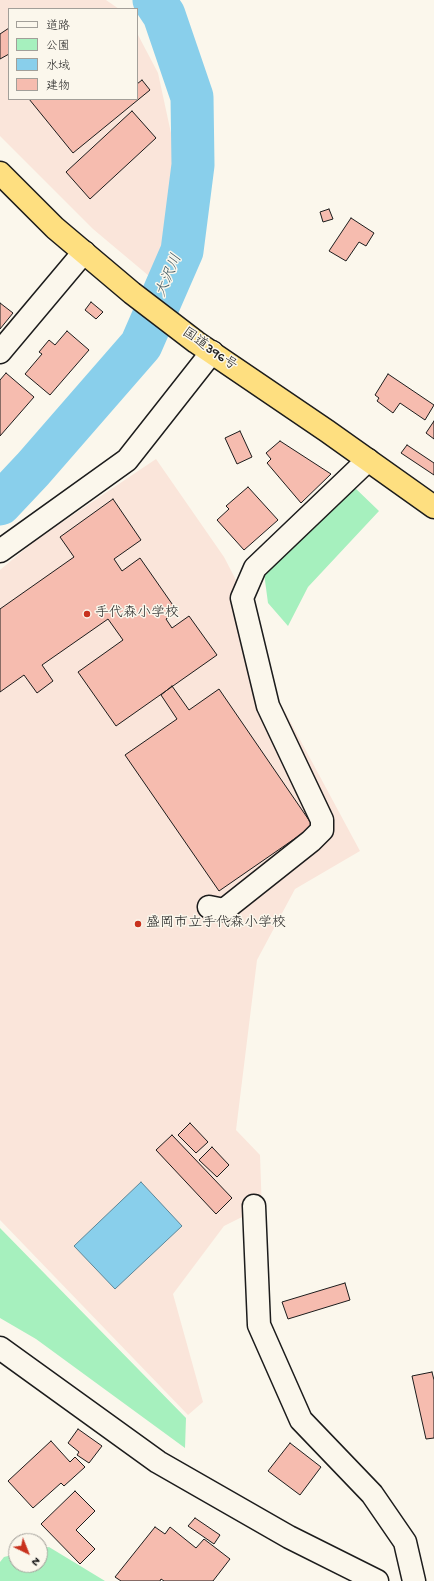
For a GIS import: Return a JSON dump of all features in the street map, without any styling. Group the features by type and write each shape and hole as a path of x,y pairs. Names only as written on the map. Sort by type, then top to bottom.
{"highway":[{"name":"国道396号","path":"0,173 54,228 132,293 204,347 434,507"}],"street":[{"path":"0,352 84,252"},
{"path":"0,551 127,460 204,347"},
{"path":"209,908 224,910 311,841 322,830 322,820 268,706 242,598 255,568 368,460"},
{"path":"254,1206 259,1325 300,1420 372,1494 405,1542 414,1581"},
{"path":"0,1348 158,1462 289,1537 377,1581"}],"shaded area":[{"path":"0,0 106,0 118,8 8,8 8,100 138,100 138,35 158,73 174,147 170,226 149,276 93,229 0,136"},
{"name":"盛岡市立手代森小学校","path":"156,459 224,557 252,611 276,695 360,851 295,889 257,960 236,1130 260,1155 262,1212 240,1218 224,1226 173,1294 203,1402 188,1415 0,1220 0,570 37,539"}],"green space":[{"path":"353,486 379,511 308,587 288,626 268,603 264,573"},
{"path":"0,1228 186,1418 185,1448 36,1339 0,1318"},
{"path":"48,1547 105,1581 0,1581 0,1562 4,1557 8,1556 8,1573 48,1573"}],"water":[{"path":"141,1182 182,1226 115,1289 74,1246"}],"building":[{"path":"8,29 8,55 0,59 0,34"},
{"path":"142,80 150,90 138,100 138,83"},
{"path":"30,100 138,100 73,153"},
{"path":"132,111 156,138 90,199 66,172"},
{"path":"329,209 333,219 323,222 320,212"},
{"path":"351,218 374,233 366,246 359,242 346,261 329,251"},
{"path":"91,302 103,312 96,319 85,310"},
{"path":"0,303 13,313 0,329"},
{"path":"67,331 89,350 50,395 25,374 42,354 39,352 49,340 55,345"},
{"path":"6,373 34,397 0,436 0,380"},
{"path":"388,374 434,405 425,420 400,403 393,413 377,401 379,398 375,395"},
{"path":"434,421 434,439 426,433"},
{"path":"240,431 252,457 237,464 225,438"},
{"path":"280,441 331,474 301,503 267,463 271,459 266,453"},
{"path":"407,445 434,463 434,475 401,453"},
{"path":"248,487 278,520 244,550 217,520 229,509 226,506"},
{"name":"手代森小学校","path":"113,499 141,540 114,559 122,571 140,558 177,611 166,619 172,628 189,616 217,655 116,726 78,672 123,640 108,619 42,665 53,681 37,693 24,675 0,692 0,609 74,557 60,537"},
{"path":"172,686 189,710 219,689 313,826 219,891 125,755 177,719 161,695"},
{"path":"190,1123 208,1142 196,1153 178,1135"},
{"path":"172,1135 232,1198 216,1214 156,1150"},
{"path":"212,1147 229,1165 217,1177 199,1160"},
{"path":"345,1283 350,1300 288,1319 282,1302"},
{"path":"432,1372 434,1380 434,1438 426,1439 412,1376"},
{"path":"78,1429 102,1446 89,1463 77,1455 79,1452 68,1443"},
{"path":"51,1441 70,1462 75,1457 85,1467 64,1486 61,1483 33,1508 8,1481"},
{"path":"290,1443 321,1467 300,1495 268,1471"},
{"path":"75,1491 95,1511 76,1530 95,1549 80,1564 41,1524"},
{"path":"195,1518 220,1535 214,1544 188,1526"},
{"path":"155,1527 165,1534 170,1527 196,1548 204,1539 230,1559 213,1581 164,1581 161,1579 160,1581 121,1581 115,1577"}],"waterway":[{"name":"大沢川","path":"0,504 33,469 141,345 182,251 193,165 192,97 164,15 154,0"}],"place":[{"name":"手代森小学校","path":"87,614"},
{"name":"盛岡市立手代森小学校","path":"138,924"}]}
